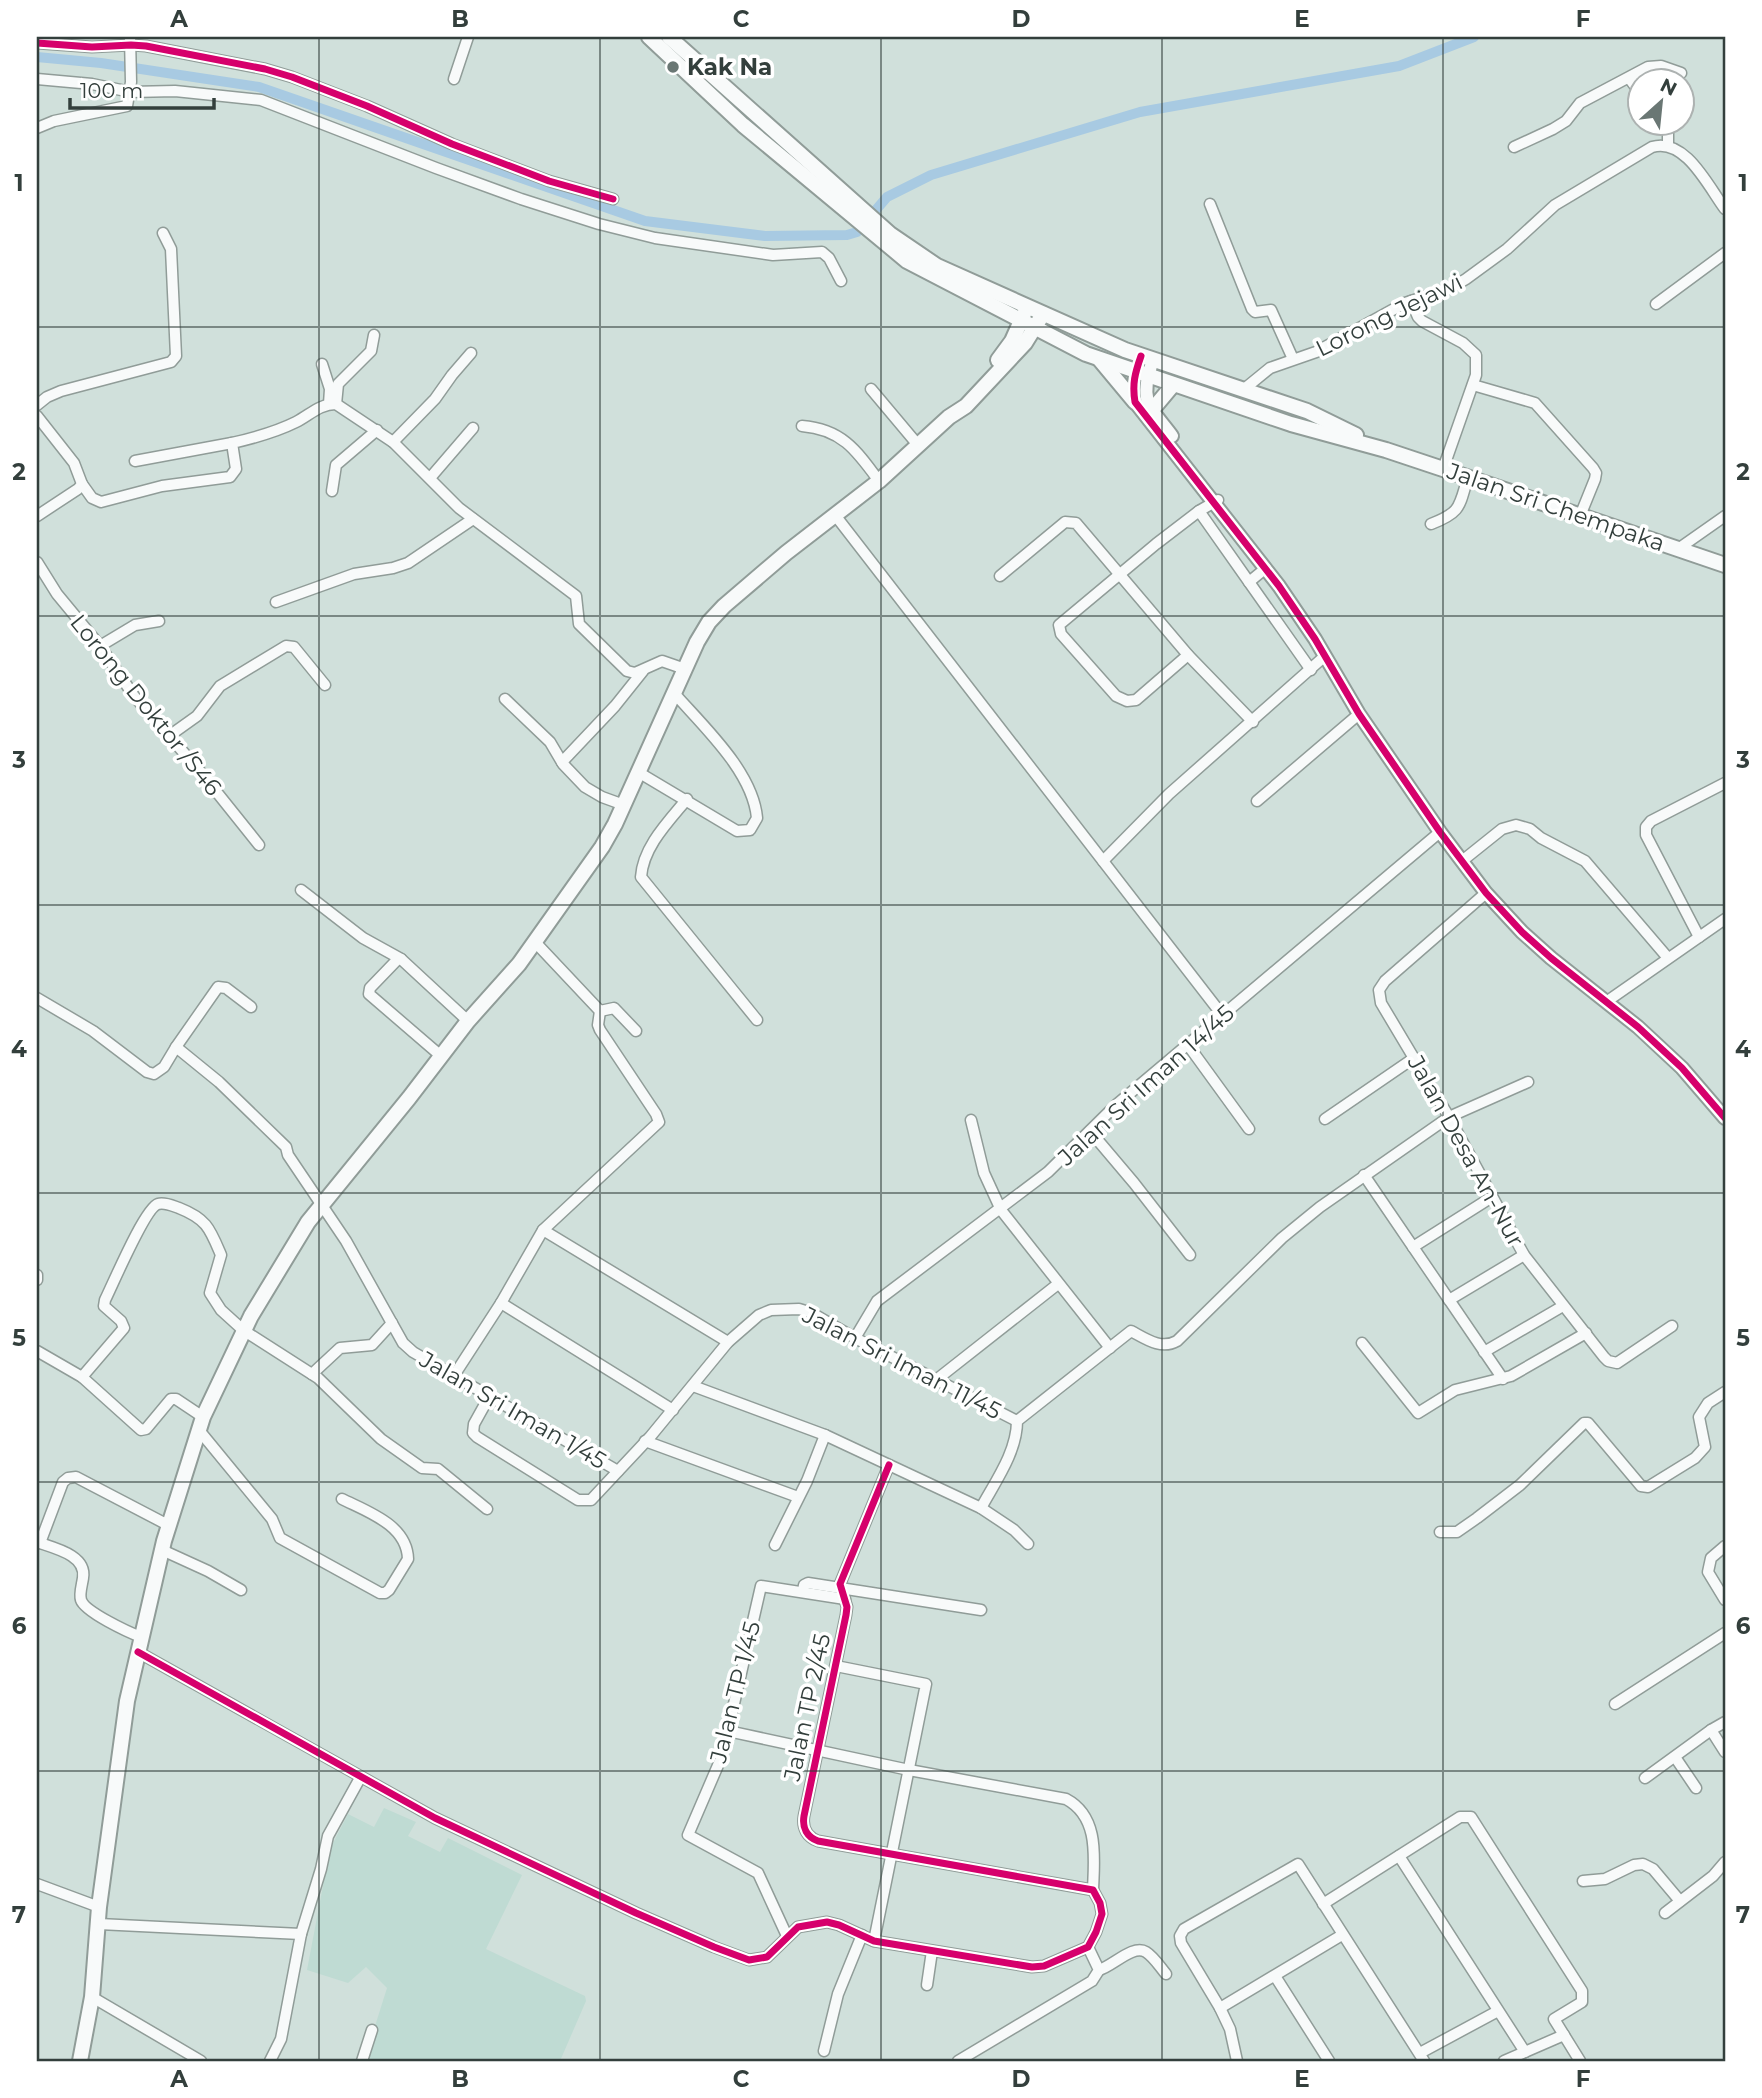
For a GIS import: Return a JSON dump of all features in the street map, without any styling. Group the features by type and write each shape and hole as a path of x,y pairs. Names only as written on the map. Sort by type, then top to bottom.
{"main road":[{"path":"649,37 744,125 821,187 849,205"},
{"path":"668,37 882,237 932,275 1100,360 1291,424 1386,450"},
{"path":"882,237 937,266 1147,358 1307,411 1386,450"},
{"path":"949,416 959,400 1005,352 1027,307"},
{"path":"80,2061 92,1997 99,1907 127,1701 141,1637 168,1525 200,1423 243,1329 308,1222 468,1021 519,964 589,868 624,805 709,622 723,606 786,553 879,481 949,416 966,406 1025,342 1043,314"},
{"path":"1100,360 1135,402"},
{"path":"1153,410 1173,385"},
{"name":"Jalan Sri Chempaka","path":"1386,450 1725,565"}],"street":[{"path":"454,79 468,37"},
{"path":"37,43 92,47 131,45 265,69 367,106 452,144 550,181 613,199"},
{"path":"37,128 54,121 127,106 131,87 131,45"},
{"path":"37,79 261,100 436,169 599,224 655,238 773,255 822,252 829,258 841,281"},
{"path":"1514,147 1553,130 1566,121 1580,103 1626,80"},
{"path":"1668,136 1668,145 1682,152 1725,209"},
{"name":"Lorong Jejawi","path":"1243,390 1270,368 1315,352 1411,301 1451,288 1507,249 1555,205 1652,147 1668,145"},
{"path":"1210,204 1252,309 1255,312 1271,310 1293,359"},
{"path":"37,405 61,391 171,362 176,356 178,348 171,249 163,233"},
{"path":"1656,304 1725,253"},
{"path":"1411,301 1422,321 1463,342 1476,355 1477,373 1443,468"},
{"path":"135,461 258,438 332,404 338,384 371,351 374,335"},
{"path":"393,442 435,399 471,353"},
{"path":"1147,358 1141,374 1132,386 1135,402 1215,501"},
{"path":"322,364 332,404"},
{"path":"1141,374 1146,400 1215,501 1266,568 1325,656 1359,714 1440,832 1486,893 1532,941 1682,1068 1725,1118"},
{"path":"1473,385 1535,403 1595,470 1595,479 1580,516"},
{"path":"870,389 918,444"},
{"path":"332,404 377,429 459,508 576,596 579,624 620,665 632,673 662,661 685,669"},
{"path":"37,416 74,463 82,484 92,498 101,502 162,486 230,477 236,469 232,443"},
{"path":"803,426 818,427 831,432 853,447 879,481"},
{"path":"430,478 473,428"},
{"path":"332,491 332,475 336,465 377,429"},
{"path":"1432,524 1456,512 1468,477"},
{"path":"37,516 82,484"},
{"path":"1188,655 1138,699 1127,701 1116,696 1061,634 1058,627 1061,621 1215,501"},
{"path":"1199,511 1311,670"},
{"path":"835,515 1223,1016"},
{"path":"1678,549 1725,516"},
{"path":"276,602 354,574 408,563 473,519"},
{"path":"1000,576 1068,521 1080,526 1188,655 1253,722"},
{"path":"1228,553 1246,542"},
{"name":"Lorong Doktor /S46","path":"37,562 57,594 100,646 134,696 199,770 259,845"},
{"path":"1249,582 1266,568"},
{"path":"100,646 135,625 159,621"},
{"path":"169,736 197,716 220,686 286,646 294,647 324,685"},
{"path":"1103,861 1168,795 1325,656"},
{"path":"562,762 615,706 645,668"},
{"path":"638,772 737,831 750,830 757,818 751,789 719,744 674,693"},
{"path":"505,699 550,742 562,762 585,787 624,805"},
{"path":"1258,801 1359,714"},
{"path":"1699,937 1646,835 1646,827 1651,821 1725,783"},
{"path":"687,799 650,848 642,864 641,877 757,1020"},
{"path":"1462,860 1503,829 1516,825 1530,829 1541,838 1585,861 1668,958"},
{"name":"Jalan Sri Iman 14/45","path":"855,1338 877,1301 1048,1172 1116,1105 1440,832"},
{"path":"301,890 354,931 401,960 468,1021"},
{"name":"Jalan Desa An-Nur","path":"1486,893 1385,981 1379,990 1381,1003 1449,1117 1524,1255 1608,1362 1617,1363 1672,1326"},
{"path":"1606,1002 1725,919"},
{"path":"535,942 600,1011"},
{"path":"401,960 397,960 370,988 369,994 441,1056"},
{"path":"37,998 93,1031 147,1072 154,1074 160,1072 218,987 226,988 251,1007"},
{"path":"600,1011 616,1010 636,1031"},
{"path":"453,1377 501,1303 543,1230 659,1122 600,1030 600,1011"},
{"path":"1188,1045 1249,1129"},
{"name":"Jalan Sri Iman 1/45","path":"176,1047 219,1082 280,1139 346,1241 403,1343 453,1377 618,1471"},
{"path":"1325,1119 1414,1058"},
{"path":"981,1508 1010,1453 1017,1421 1131,1331 1160,1345 1167,1346 1177,1342 1282,1238 1320,1207 1449,1117 1528,1082"},
{"path":"971,1120 984,1173 1001,1210 1110,1348"},
{"path":"1090,1131 1190,1255"},
{"path":"1364,1175 1503,1379"},
{"path":"1413,1247 1492,1197"},
{"path":"82,1377 124,1328 121,1321 104,1306 105,1300 152,1208 165,1203 202,1218 209,1228 221,1255 210,1293 214,1302 243,1329 312,1374 381,1439 422,1468 438,1469 487,1509"},
{"path":"543,1230 728,1342"},
{"path":"1449,1300 1524,1255"},
{"path":"37,1275 37,1280"},
{"path":"936,1380 1058,1284"},
{"path":"501,1303 673,1410"},
{"path":"1484,1352 1563,1306"},
{"name":"Jalan Sri Iman 11/45","path":"489,1397 474,1424 473,1433 578,1500 591,1500 673,1410 728,1342 759,1315 785,1308 812,1313 1017,1421"},
{"path":"312,1374 340,1348 372,1345 391,1323"},
{"path":"1362,1343 1416,1413 1420,1413 1455,1390 1511,1376 1586,1333"},
{"path":"37,1351 82,1377 141,1430 146,1429 172,1399 176,1399 200,1423 272,1520 280,1538 385,1594 408,1559 405,1540 385,1522 342,1499"},
{"path":"693,1386 825,1434 981,1508 1014,1530 1028,1544"},
{"path":"1440,1532 1457,1532 1477,1518 1520,1485 1584,1423 1588,1423 1642,1486 1648,1488 1695,1458 1705,1447 1699,1417 1708,1403 1725,1392"},
{"path":"775,1545 807,1481 825,1434"},
{"path":"645,1441 798,1497"},
{"path":"840,1587 889,1465"},
{"path":"141,1637 119,1628 83,1604 80,1595 83,1564 38,1542 68,1478 76,1478 168,1525"},
{"path":"1725,1546 1711,1559 1708,1572 1725,1600"},
{"path":"162,1550 241,1590"},
{"path":"845,1599 803,1591 806,1583 981,1610"},
{"name":"Jalan TP 1/45","path":"787,1936 758,1873 688,1835 722,1756 761,1586 803,1591"},
{"name":"Jalan TP 2/45","path":"840,1587 845,1599 846,1615 804,1826 808,1834 818,1841 892,1855"},
{"path":"1615,1704 1725,1633"},
{"path":"138,1653 360,1778 481,1841 714,1947 749,1960 771,1954 798,1927 817,1923 835,1923 874,1941 1035,1968 1088,1947 1102,1914 1100,1903 1093,1891 1093,1836 1072,1802 728,1731"},
{"path":"836,1666 926,1684 874,1941"},
{"path":"1645,1778 1725,1722"},
{"path":"1712,1730 1725,1752"},
{"path":"1675,1757 1696,1788"},
{"path":"270,2061 281,2039 301,1934 321,1871 328,1836 360,1778"},
{"path":"1323,1904 1460,1817 1468,1815 1474,1820 1584,1994 1582,2002 1554,2019 1580,2061"},
{"path":"892,1855 1093,1891"},
{"path":"1399,1856 1525,2052"},
{"path":"1665,1913 1713,1876 1725,1861"},
{"path":"1237,2061 1231,2031 1181,1943 1181,1932 1298,1864 1422,2057 1499,2011"},
{"path":"1583,1881 1605,1879 1634,1865 1643,1864 1653,1869 1680,1901"},
{"path":"37,1884 99,1907"},
{"path":"99,1924 301,1934"},
{"path":"824,2051 838,1994 862,1935"},
{"path":"1220,2008 1342,1935"},
{"path":"1088,1947 1099,1970"},
{"path":"958,2061 1088,1984 1099,1970 1111,1966 1132,1952 1140,1950 1147,1953 1166,1974"},
{"path":"927,1985 932,1951"},
{"path":"1275,1976 1329,2061"},
{"path":"92,1997 201,2061"},
{"path":"362,2061 372,2030"},
{"path":"1504,2061 1564,2035"}],"shaded area":[{"path":"384,1808 416,1822 408,1836 440,1852 448,1838 522,1875 486,1949 585,1996 586,2001 560,2061 364,2061 387,1988 366,1967 348,1983 307,1970 330,1849 348,1814 374,1827"}],"waterway":[{"path":"37,57 101,63 259,87 645,221 765,236 847,235 857,232 887,197 931,175 1140,112 1399,66 1474,37"}],"cycle path":[{"path":"37,43 92,47 146,46 265,69 367,106 452,144 549,181 613,199"},
{"path":"1141,356 1135,379 1135,402 1279,586 1315,639 1359,714 1440,832 1486,893 1522,932 1551,958 1638,1027 1682,1068 1725,1118"},
{"path":"138,1652 435,1818 636,1913 749,1960 767,1957 798,1927 827,1922 874,1941 1032,1967 1044,1966 1088,1947 1102,1914 1093,1890 818,1841 811,1837 805,1828 804,1816 846,1615 847,1607 840,1584 889,1465"}],"place":[{"name":"Kak Na","path":"673,67"}]}
